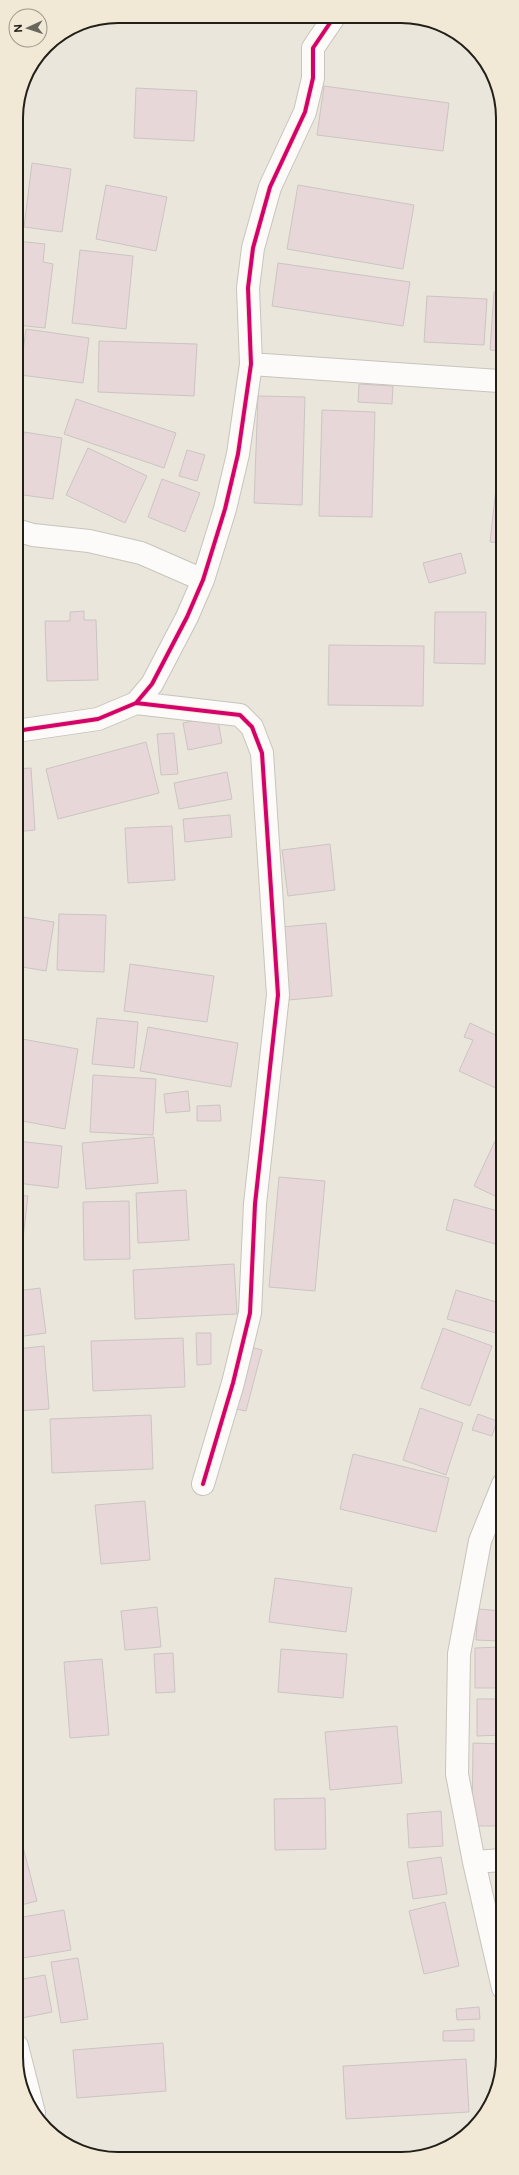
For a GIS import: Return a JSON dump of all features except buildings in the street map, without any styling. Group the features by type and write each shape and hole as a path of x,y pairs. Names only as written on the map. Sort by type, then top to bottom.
{"street":[{"path":"23,730 98,719 136,703 152,684 187,616 203,580 224,509 238,454 251,364 248,288 253,248 270,187 305,112 313,78 313,48 329,23"},
{"path":"251,364 496,381"},
{"path":"23,532 33,535 89,541 141,553 203,580"},
{"path":"136,703 240,715 252,727 262,754 278,995 255,1204 250,1313 234,1383 203,1484"},
{"path":"496,1504 480,1541 459,1654 457,1774 474,1862 496,1958"},
{"path":"474,1862 496,1860"}],"cycle path":[{"path":"23,730 98,719 136,703 152,684 187,617 203,580 225,509 238,454 251,364 248,288 253,248 270,187 305,112 313,78 313,48 330,23"},
{"path":"136,703 240,715 252,727 262,753 278,995 255,1204 250,1313 233,1383 203,1484"}]}
